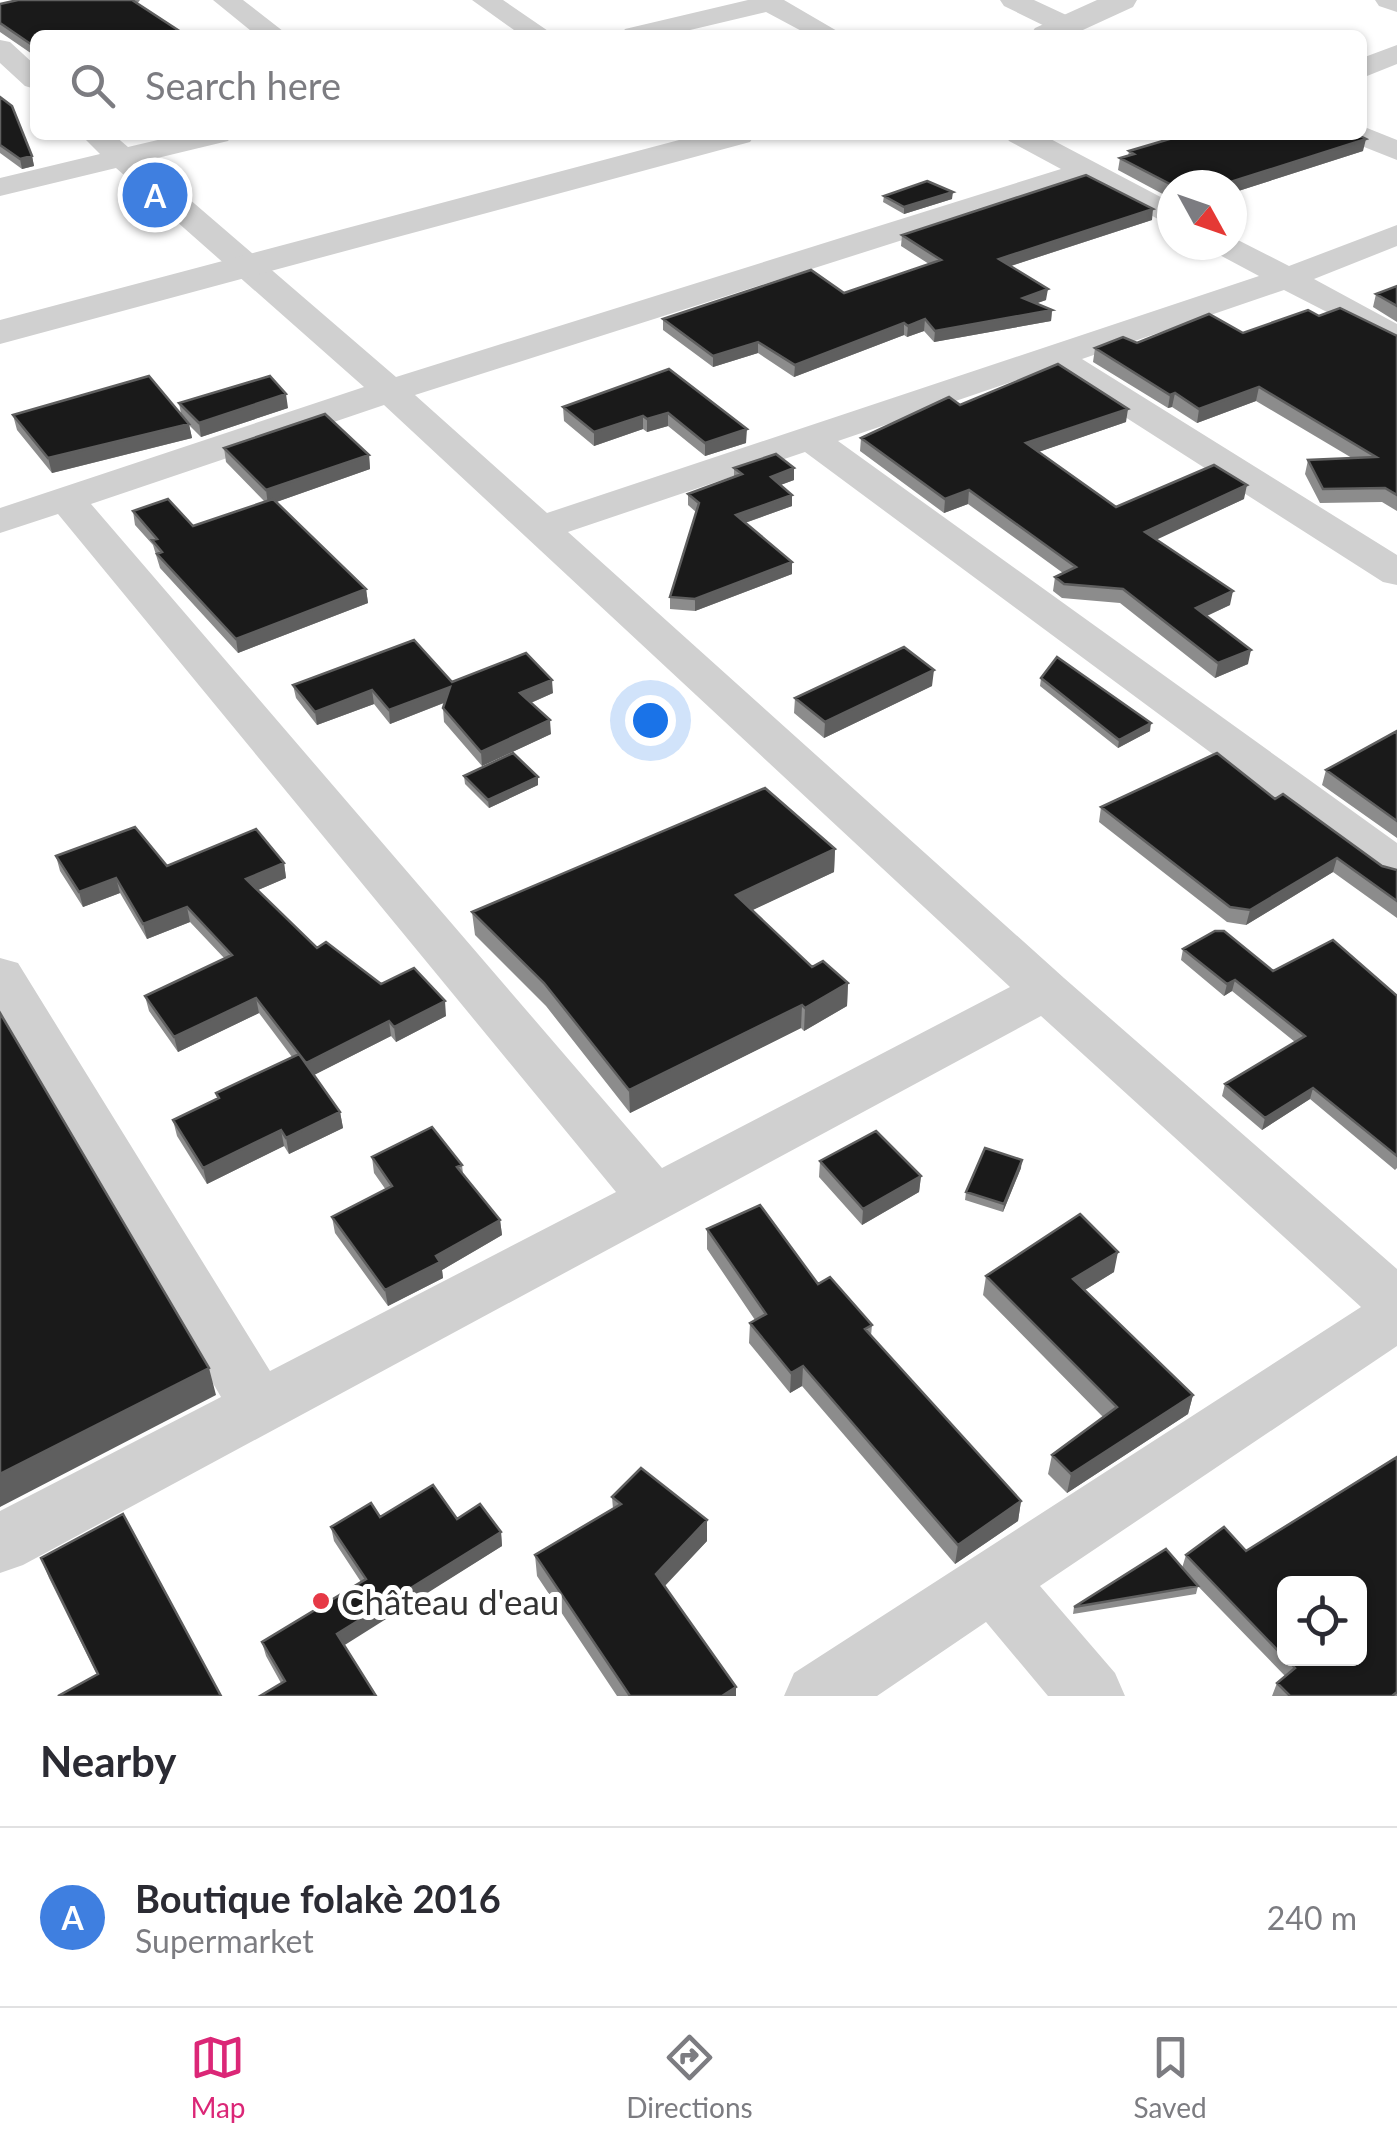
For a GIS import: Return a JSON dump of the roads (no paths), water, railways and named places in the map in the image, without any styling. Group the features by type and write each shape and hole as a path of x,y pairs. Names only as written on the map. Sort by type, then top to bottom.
{"street":[{"path":"226,0 267,30"},
{"path":"484,0 532,30"},
{"path":"1013,0 1055,30"},
{"path":"1058,30 1122,0"},
{"path":"1388,0 1397,4"},
{"path":"656,30 766,2 820,30"},
{"path":"0,48 30,75"},
{"path":"1367,67 1397,52"},
{"path":"1367,138 1397,152"},
{"path":"101,140 390,390 1046,991 1397,1304"},
{"path":"0,187 196,140"},
{"path":"0,332 719,140"},
{"path":"1029,140 1157,208"},
{"path":"0,521 390,390 1088,171"},
{"path":"539,529 1287,278 1397,236"},
{"path":"1247,256 1397,338"},
{"path":"1053,356 1397,573"},
{"path":"810,438 1397,867"},
{"path":"67,500 654,1198"},
{"path":"0,976 259,1406"},
{"path":"0,1544 1046,991"},
{"path":"818,1696 1397,1315"},
{"path":"993,1581 1090,1696"}],"place":[{"name":"Boutique folakè 2016","path":"155,195"},
{"name":"Château d'eau","path":"321,1601"}]}
